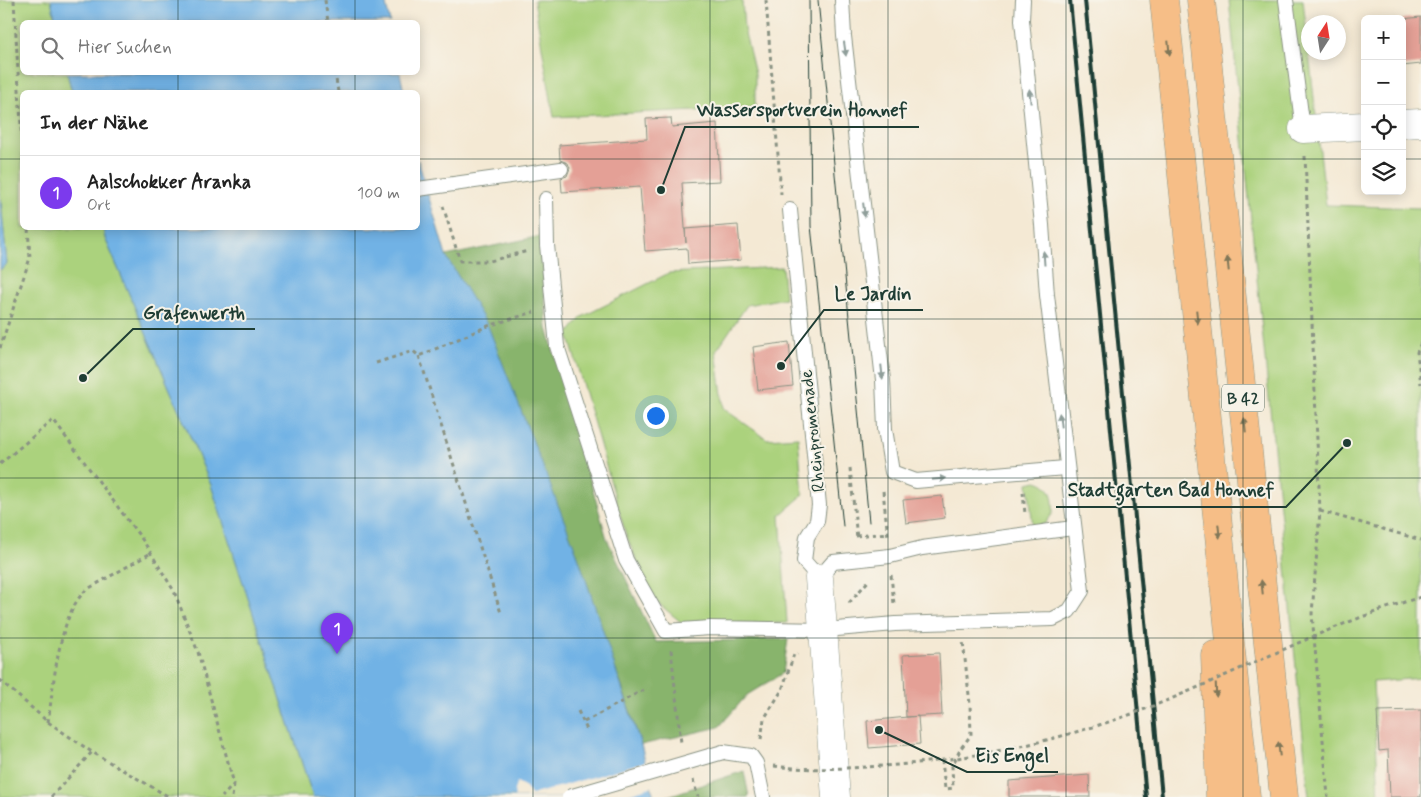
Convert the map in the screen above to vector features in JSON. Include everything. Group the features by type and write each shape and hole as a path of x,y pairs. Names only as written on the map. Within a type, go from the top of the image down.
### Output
{"highway":[{"name":"B 42","path":"1164,0 1246,797"},
{"name":"B 42","path":"1201,0 1284,797"},
{"path":"1220,797 1214,648 1225,590"}],"street":[{"path":"1406,124 1421,122"},
{"path":"1303,129 1361,126"},
{"path":"819,578 836,797"}],"lane":[{"path":"842,0 844,36 877,328 885,429 892,472 916,481 1066,468"},
{"path":"546,199 547,245 557,346 626,560 666,630 710,628 824,630 895,624 1053,619 1069,611 1082,591 1066,468 1022,20 1023,0"},
{"path":"1286,0 1303,129"},
{"path":"420,189 561,169"},
{"name":"Rheinpromenade","path":"790,210 819,505 816,521 807,537 804,560 819,578"},
{"path":"819,578 833,562 890,556 922,548 1073,528"},
{"path":"569,797 723,752 751,756 756,763 763,797"}],"path":[{"path":"14,0 20,107"},
{"path":"325,0 328,20"},
{"path":"766,0 780,192 790,210"},
{"path":"335,75 338,90"},
{"path":"1303,129 1320,511 1312,614 1328,797"},
{"path":"436,185 460,261 490,261 547,245"},
{"path":"0,348 30,258 28,230"},
{"path":"419,356 488,326 554,305"},
{"path":"1421,343 1417,352 1421,384"},
{"path":"376,363 413,351 419,356 502,614"},
{"path":"0,464 53,420 151,553 174,591 198,652 234,784 232,797"},
{"path":"850,468 856,536 888,533 882,483"},
{"path":"1022,472 1026,534"},
{"path":"1320,511 1421,540"},
{"path":"48,722 64,632 78,598 86,590 151,553"},
{"path":"890,556 895,624"},
{"path":"824,630 890,556"},
{"path":"774,766 841,768 942,760 1039,742 1102,724 1184,692 1326,630 1383,608 1421,597"},
{"path":"942,760 946,789 953,788 952,766 961,748 971,735 970,704 960,623"},
{"path":"666,630 671,648 682,746"},
{"path":"0,680 48,722 92,752 169,797"},
{"path":"584,722 647,688"},
{"path":"760,743 764,719 782,690"},
{"path":"578,711 588,732"},
{"path":"50,797 92,752"},
{"path":"692,778 698,797"},
{"path":"222,797 234,784"}],"green space":[{"path":"0,0 51,0 56,20 20,20 20,75 68,75 71,90 20,90 20,230 103,230 105,238 211,485 313,797 0,797 0,270 7,264 0,191"},
{"path":"534,0 742,0 744,29 755,74 755,107 554,117"},
{"path":"1229,0 1303,0 1305,15 1301,15 1301,60 1310,60 1326,205 1421,208 1421,678 1373,682 1379,797 1309,797"},
{"path":"541,236 547,328 586,466 607,539 656,642 788,639 783,673 747,695 719,727 641,745 621,684 446,256"},
{"path":"782,267 785,298 747,305 716,351 724,409 767,439 798,437 803,495 780,515 787,623 682,623 652,598 626,535 568,334 582,317 669,273"},
{"path":"1036,481 1049,489 1053,502 1053,513 1045,524 1033,527 1028,483"},
{"path":"744,771 749,797 665,797"}],"water":[{"path":"51,0 385,0 390,20 56,20"},
{"path":"68,75 400,75 404,90 71,90"},
{"path":"420,167 446,256 488,326 578,556 641,745 654,797 313,797 211,485 105,238 103,230 420,230"},
{"path":"0,191 7,264 0,270"}],"pier":[{"path":"647,761 654,786 618,797 515,797 514,790 517,782 526,787 531,795"}],"building":[{"path":"1421,17 1421,64 1406,66 1406,19"},
{"path":"671,118 672,127 717,123 720,181 682,183 685,229 738,225 741,260 688,264 687,248 645,251 640,187 562,192 561,178 567,176 570,168 568,163 560,160 559,145 647,139 646,119"},
{"path":"789,342 793,386 758,390 753,347"},
{"path":"942,496 945,518 906,523 903,500"},
{"path":"939,653 942,715 906,717 903,655"},
{"path":"1421,710 1421,797 1390,797 1388,750 1379,751 1377,711"},
{"path":"918,716 920,744 869,748 867,721"},
{"path":"1089,775 1090,797 1009,797 1009,781"}],"tram line":[{"path":"809,0 811,226 843,526"},
{"path":"818,0 869,522"}],"railway":[{"path":"1070,0 1146,797"},
{"path":"1085,0 1162,797"}],"place":[{"name":"Wassersportverein Honnef","path":"661,190"},
{"name":"Le Jardin","path":"781,366"},
{"name":"Grafenwerth","path":"83,378"},
{"name":"Stadtgarten Bad Honnef","path":"1347,443"},
{"name":"Aalschokker Aranka","path":"337,654"},
{"name":"Eis Engel","path":"879,730"}]}
